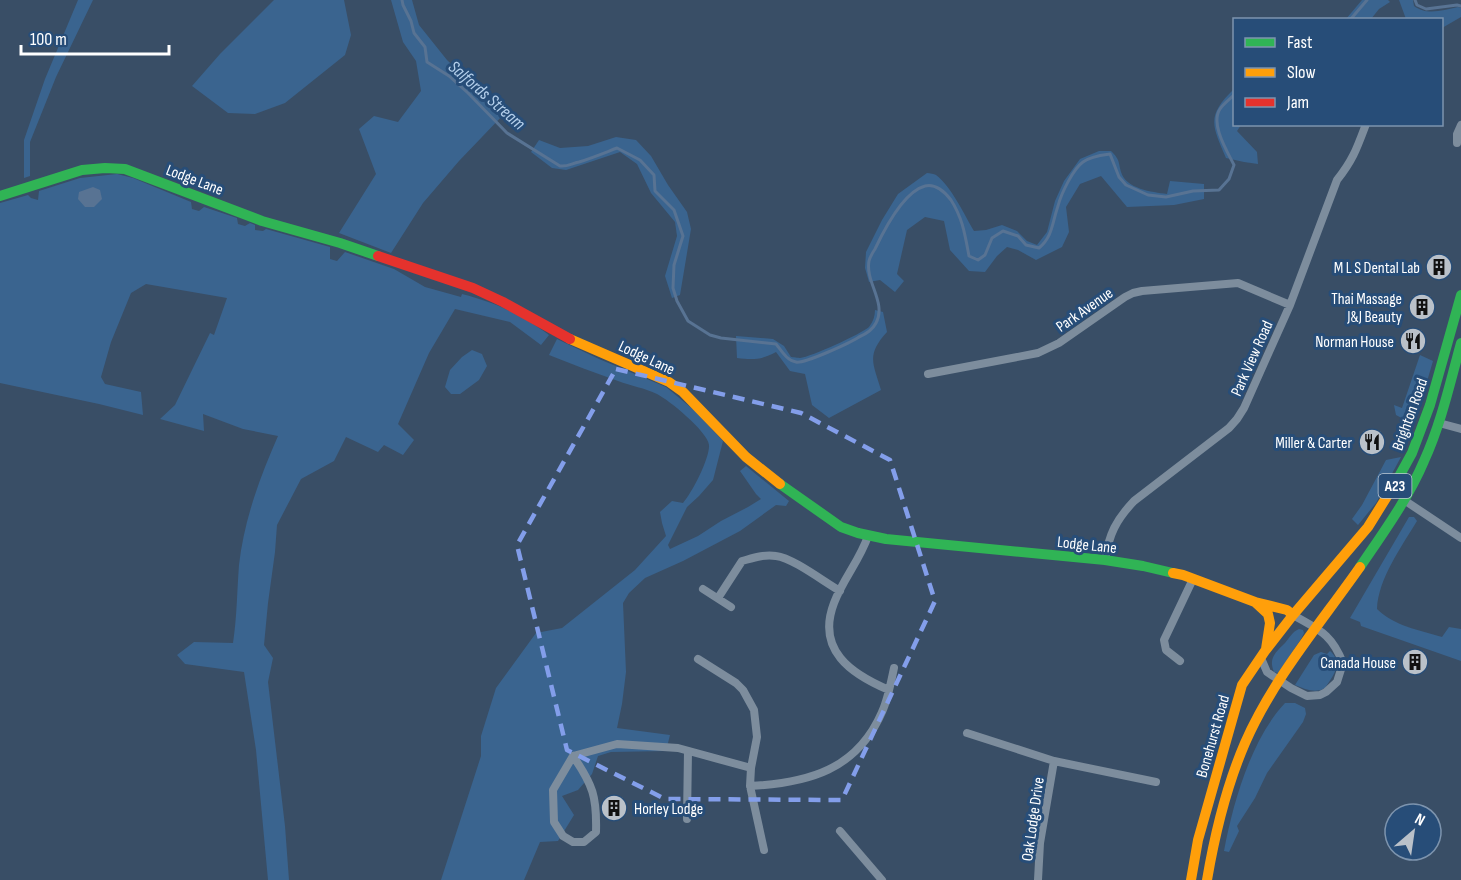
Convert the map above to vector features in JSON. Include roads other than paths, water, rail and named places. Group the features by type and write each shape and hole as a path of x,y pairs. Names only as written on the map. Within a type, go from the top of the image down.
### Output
{"street":[{"path":"1457,143 1457,134 1461,125"},
{"name":"Park View Road","path":"1106,560 1110,534 1124,511 1229,428 1244,408 1290,305 1337,180 1355,155 1365,126"},
{"name":"Lodge Lane","path":"0,196 82,170 125,169 262,221 340,243 473,288 569,339 669,382 683,392 746,457 841,527 886,540 1106,560 1143,566 1183,575 1255,602 1287,610 1293,615"},
{"name":"Park Avenue","path":"928,374 1049,349 1125,297 1142,291 1238,283 1290,305"},
{"name":"Brighton Road","path":"1293,615 1368,527 1412,453 1430,405 1461,295"},
{"name":"Brighton Road","path":"1316,628 1380,538 1417,477 1430,450 1439,423 1461,343"},
{"path":"1439,423 1461,429"},
{"path":"1404,500 1461,538"},
{"path":"868,536 834,603 830,618 830,632 833,646 843,662 858,675 889,690"},
{"path":"718,598 742,561 759,556 778,556 796,564 840,591"},
{"path":"1180,661 1166,650 1164,640 1193,579"},
{"path":"703,589 731,607"},
{"path":"1255,602 1268,614 1270,623 1263,654 1267,672 1307,696 1326,693 1337,682 1343,663 1341,657 1332,642 1322,632 1293,615"},
{"name":"Bonehurst Road","path":"1191,880 1198,840 1242,685 1293,615"},
{"name":"Bonehurst Road","path":"1207,880 1221,812 1236,763 1254,724 1279,681 1316,628"},
{"path":"698,659 736,683 743,690 756,717 757,737 750,786 764,850"},
{"path":"750,786 795,781 840,765 873,731 884,710 894,668"},
{"name":"Oak Lodge Drive","path":"967,733 1054,761 1156,782"},
{"path":"573,756 586,775 594,794 596,832 584,842 573,842 563,836 554,822 553,790 573,756 617,744 678,748 751,768"},
{"path":"687,819 688,751"},
{"name":"Oak Lodge Drive","path":"1038,880 1040,843 1054,761"},
{"path":"840,831 882,880"}],"waterway":[{"name":"Salfords Stream","path":"402,0 414,33 425,47 427,62 449,76 507,133 560,166 579,162 617,148 640,160 654,175 655,191 674,210 683,236 674,265 673,288 688,321 710,335 721,338 776,344 787,357 796,362 808,360 837,348 864,334 875,325 879,308 870,277 869,259 895,213 917,190 929,185 936,187 951,200 961,221 969,256 978,260 985,255 992,238 1003,231 1018,236 1026,245 1039,248 1050,234 1060,201 1071,176 1079,165 1093,157 1110,154 1119,177 1126,185 1148,195 1166,197 1193,191 1219,190 1229,179 1234,165 1218,130 1217,115 1221,107 1233,96"},
{"name":"Salfords Stream","path":"1352,18 1367,0"},
{"name":"Salfords Stream","path":"1415,0 1417,5 1426,9 1461,6"}],"place":[{"name":"M L S Dental Lab","path":"1439,267"},
{"name":"Thai Massage J&J Beauty","path":"1422,307"},
{"name":"Norman House","path":"1413,341"},
{"name":"Miller & Carter","path":"1372,442"},
{"name":"Canada House","path":"1415,662"},
{"name":"Horley Lodge","path":"614,808"}]}
